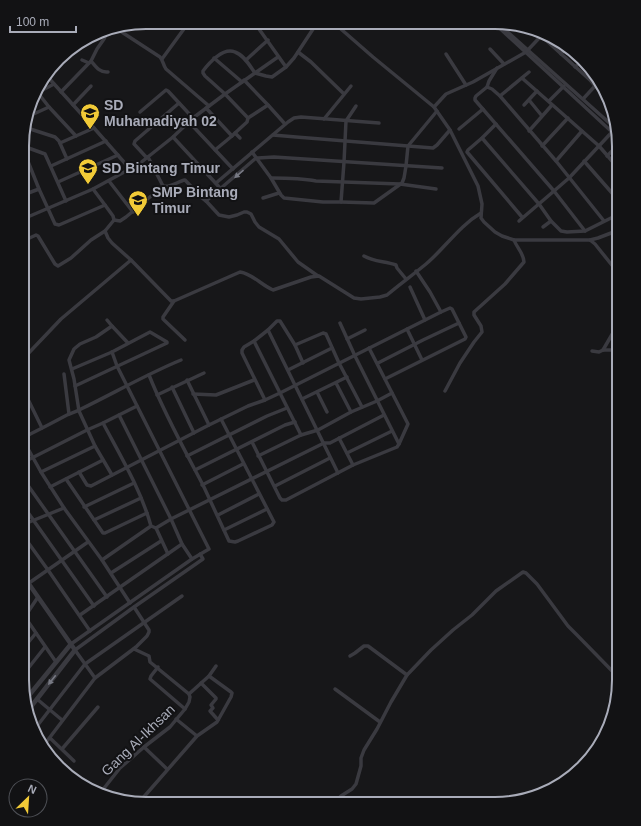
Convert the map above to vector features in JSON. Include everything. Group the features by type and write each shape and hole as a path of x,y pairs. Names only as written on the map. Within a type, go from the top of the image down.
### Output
{"street":[{"path":"184,29 162,59 163,65 208,107 233,134 240,138"},
{"path":"259,29 286,67"},
{"path":"248,118 205,76 203,73 204,69 220,54 232,51 236,52 246,60 256,73 273,77 286,67 298,52 313,29"},
{"path":"341,29 438,111 450,130 478,186 482,204 482,219 493,230 514,240 590,240 612,233"},
{"path":"502,29 583,99 610,126"},
{"path":"504,30 610,127"},
{"path":"121,32 162,59"},
{"path":"60,92 90,62 105,36"},
{"path":"434,107 446,94 466,85 527,51 538,37"},
{"path":"246,60 268,40"},
{"path":"549,42 595,86 583,99"},
{"path":"490,49 504,64"},
{"path":"298,52 311,62 344,94"},
{"path":"446,54 466,85"},
{"path":"29,216 93,189 139,164 208,107 278,57"},
{"path":"214,58 243,81 285,124"},
{"path":"82,60 90,62 103,72 108,72"},
{"path":"575,67 578,64"},
{"path":"497,68 487,86 474,99 554,191 585,231"},
{"path":"500,96 529,72"},
{"path":"522,78 599,146 612,161"},
{"path":"50,80 130,169"},
{"path":"44,89 54,84"},
{"path":"73,105 91,86"},
{"path":"324,119 351,86"},
{"path":"487,86 500,96 542,146 556,160 604,221"},
{"path":"549,101 564,86"},
{"path":"140,112 166,90 194,118"},
{"path":"524,105 537,91"},
{"path":"40,97 76,136"},
{"path":"529,100 542,116"},
{"path":"163,186 147,157 134,144 135,141 179,103"},
{"path":"215,150 247,122 248,118 268,105"},
{"path":"529,131 552,105"},
{"path":"341,202 346,121 356,106"},
{"path":"33,114 49,107"},
{"path":"459,129 483,109"},
{"path":"252,152 271,178 279,193 284,198 323,202 374,203 400,184 404,178 408,146 438,111"},
{"path":"216,184 291,119 297,117 379,123"},
{"path":"542,146 568,118"},
{"path":"189,122 232,170"},
{"path":"496,124 468,150 468,153 522,217"},
{"path":"60,143 94,128"},
{"path":"30,129 58,139 67,159"},
{"path":"273,135 424,148 434,147 450,130"},
{"path":"556,160 582,131"},
{"path":"519,221 569,178 611,133"},
{"path":"173,137 221,189"},
{"path":"482,138 539,204 551,221 564,232 585,231 612,217"},
{"path":"50,166 106,141"},
{"path":"29,150 45,154 66,201"},
{"path":"608,156 612,151"},
{"path":"58,182 118,155"},
{"path":"206,201 256,158 274,157 442,168"},
{"path":"584,161 612,193"},
{"path":"29,163 54,223 59,225 105,205"},
{"path":"271,178 400,184 436,189"},
{"path":"114,220 122,220 163,186 167,187 186,180 218,214 229,217 244,212 250,213 259,227 279,239 298,262 351,297 361,299 387,295 427,264 461,230 481,213"},
{"path":"109,181 133,212"},
{"path":"29,193 39,189"},
{"path":"93,189 113,216 114,220"},
{"path":"263,198 279,193"},
{"path":"29,238 36,235 38,236 54,264 58,266 71,258 91,240 105,232 114,220"},
{"path":"543,226 551,221"},
{"path":"105,232 110,241 131,260 170,301 174,301"},
{"path":"445,391 460,363 482,332 481,326 474,315 474,312 505,284 525,260 514,240"},
{"path":"590,240 612,265"},
{"path":"364,256 375,261 388,262 396,265 406,279"},
{"path":"29,353 60,319 131,260"},
{"path":"185,340 163,319 174,301 239,272 249,274 273,290 318,276"},
{"path":"416,272 430,292 441,312"},
{"path":"410,287 425,320"},
{"path":"79,472 87,485 90,486 221,419 280,393 451,308 466,337 465,339 385,378"},
{"path":"107,320 128,343"},
{"path":"265,400 241,352 244,347 268,330 277,321 280,321 303,362"},
{"path":"340,323 384,416 399,444"},
{"path":"378,363 459,323"},
{"path":"112,326 96,337 76,347 69,360 72,369 79,411 95,446 112,475"},
{"path":"407,329 422,360"},
{"path":"268,330 338,473"},
{"path":"347,339 365,330"},
{"path":"72,369 112,352 151,332 167,342 75,386"},
{"path":"295,346 323,333 326,334 362,407"},
{"path":"603,350 612,334"},
{"path":"254,341 301,435"},
{"path":"288,370 332,348"},
{"path":"252,442 282,500 286,500 353,465 397,447 408,424 369,348"},
{"path":"592,351 598,352 603,350 612,350"},
{"path":"30,694 71,644 192,559 209,549 117,366 112,352"},
{"path":"29,435 69,414 79,411 127,385 181,360"},
{"path":"156,394 204,373"},
{"path":"64,374 69,414"},
{"path":"149,375 156,394 218,515 229,541 236,542 272,525 274,522 221,419"},
{"path":"302,399 347,377"},
{"path":"187,380 209,425"},
{"path":"193,394 216,395 254,380"},
{"path":"336,383 351,412"},
{"path":"172,388 194,433"},
{"path":"317,392 327,412"},
{"path":"258,456 301,435 318,430 351,412 392,393"},
{"path":"29,401 42,428"},
{"path":"29,459 137,406"},
{"path":"187,456 267,416 287,408"},
{"path":"119,415 182,544 192,559"},
{"path":"156,528 266,471 324,443 330,443 384,416"},
{"path":"195,470 285,425 295,422"},
{"path":"104,423 134,482 151,526"},
{"path":"347,454 392,430"},
{"path":"339,438 353,465"},
{"path":"41,472 95,446"},
{"path":"29,450 50,487 111,573 130,603"},
{"path":"274,486 330,458"},
{"path":"50,487 103,460"},
{"path":"202,485 243,464"},
{"path":"66,479 102,532 105,533 147,513"},
{"path":"84,507 134,482"},
{"path":"29,486 107,597"},
{"path":"218,515 259,494"},
{"path":"94,520 141,498"},
{"path":"29,522 64,508"},
{"path":"224,530 267,509"},
{"path":"29,513 94,606"},
{"path":"151,526 156,528 168,554"},
{"path":"102,560 151,526"},
{"path":"111,573 161,541"},
{"path":"88,542 29,583 95,678"},
{"path":"29,544 90,631"},
{"path":"80,616 182,544"},
{"path":"32,705 75,650 203,559 200,554"},
{"path":"340,797 352,789 356,784 361,766 362,754 407,675 431,650 472,615 496,591 522,572 526,573 537,584 572,630 612,671"},
{"path":"38,725 86,664 182,596"},
{"path":"29,611 38,597"},
{"path":"47,742 95,678 134,649 148,634 149,630 134,607"},
{"path":"29,623 56,662"},
{"path":"29,642 36,633"},
{"path":"350,656 364,646 368,646 407,675"},
{"path":"29,667 45,647"},
{"path":"134,649 149,656 150,661 189,694"},
{"name":"Gang Al-Ikhsan","path":"103,789 120,768 144,747 169,729 189,702 189,694 209,676 216,666"},
{"path":"158,668 150,678 185,709"},
{"path":"144,797 196,736 214,725 231,697 232,693 209,676"},
{"path":"201,683 216,698 210,706 213,708 210,711 218,720"},
{"path":"335,689 380,722"},
{"path":"37,699 62,720"},
{"path":"62,750 98,706"},
{"path":"176,720 196,736"},
{"path":"50,738 74,761"},
{"path":"144,747 167,770"}],"place":[{"name":"SD Muhamadiyah 02","path":"90,130"},
{"name":"SD Bintang Timur","path":"88,185"},
{"name":"SMP Bintang Timur","path":"138,217"}]}
